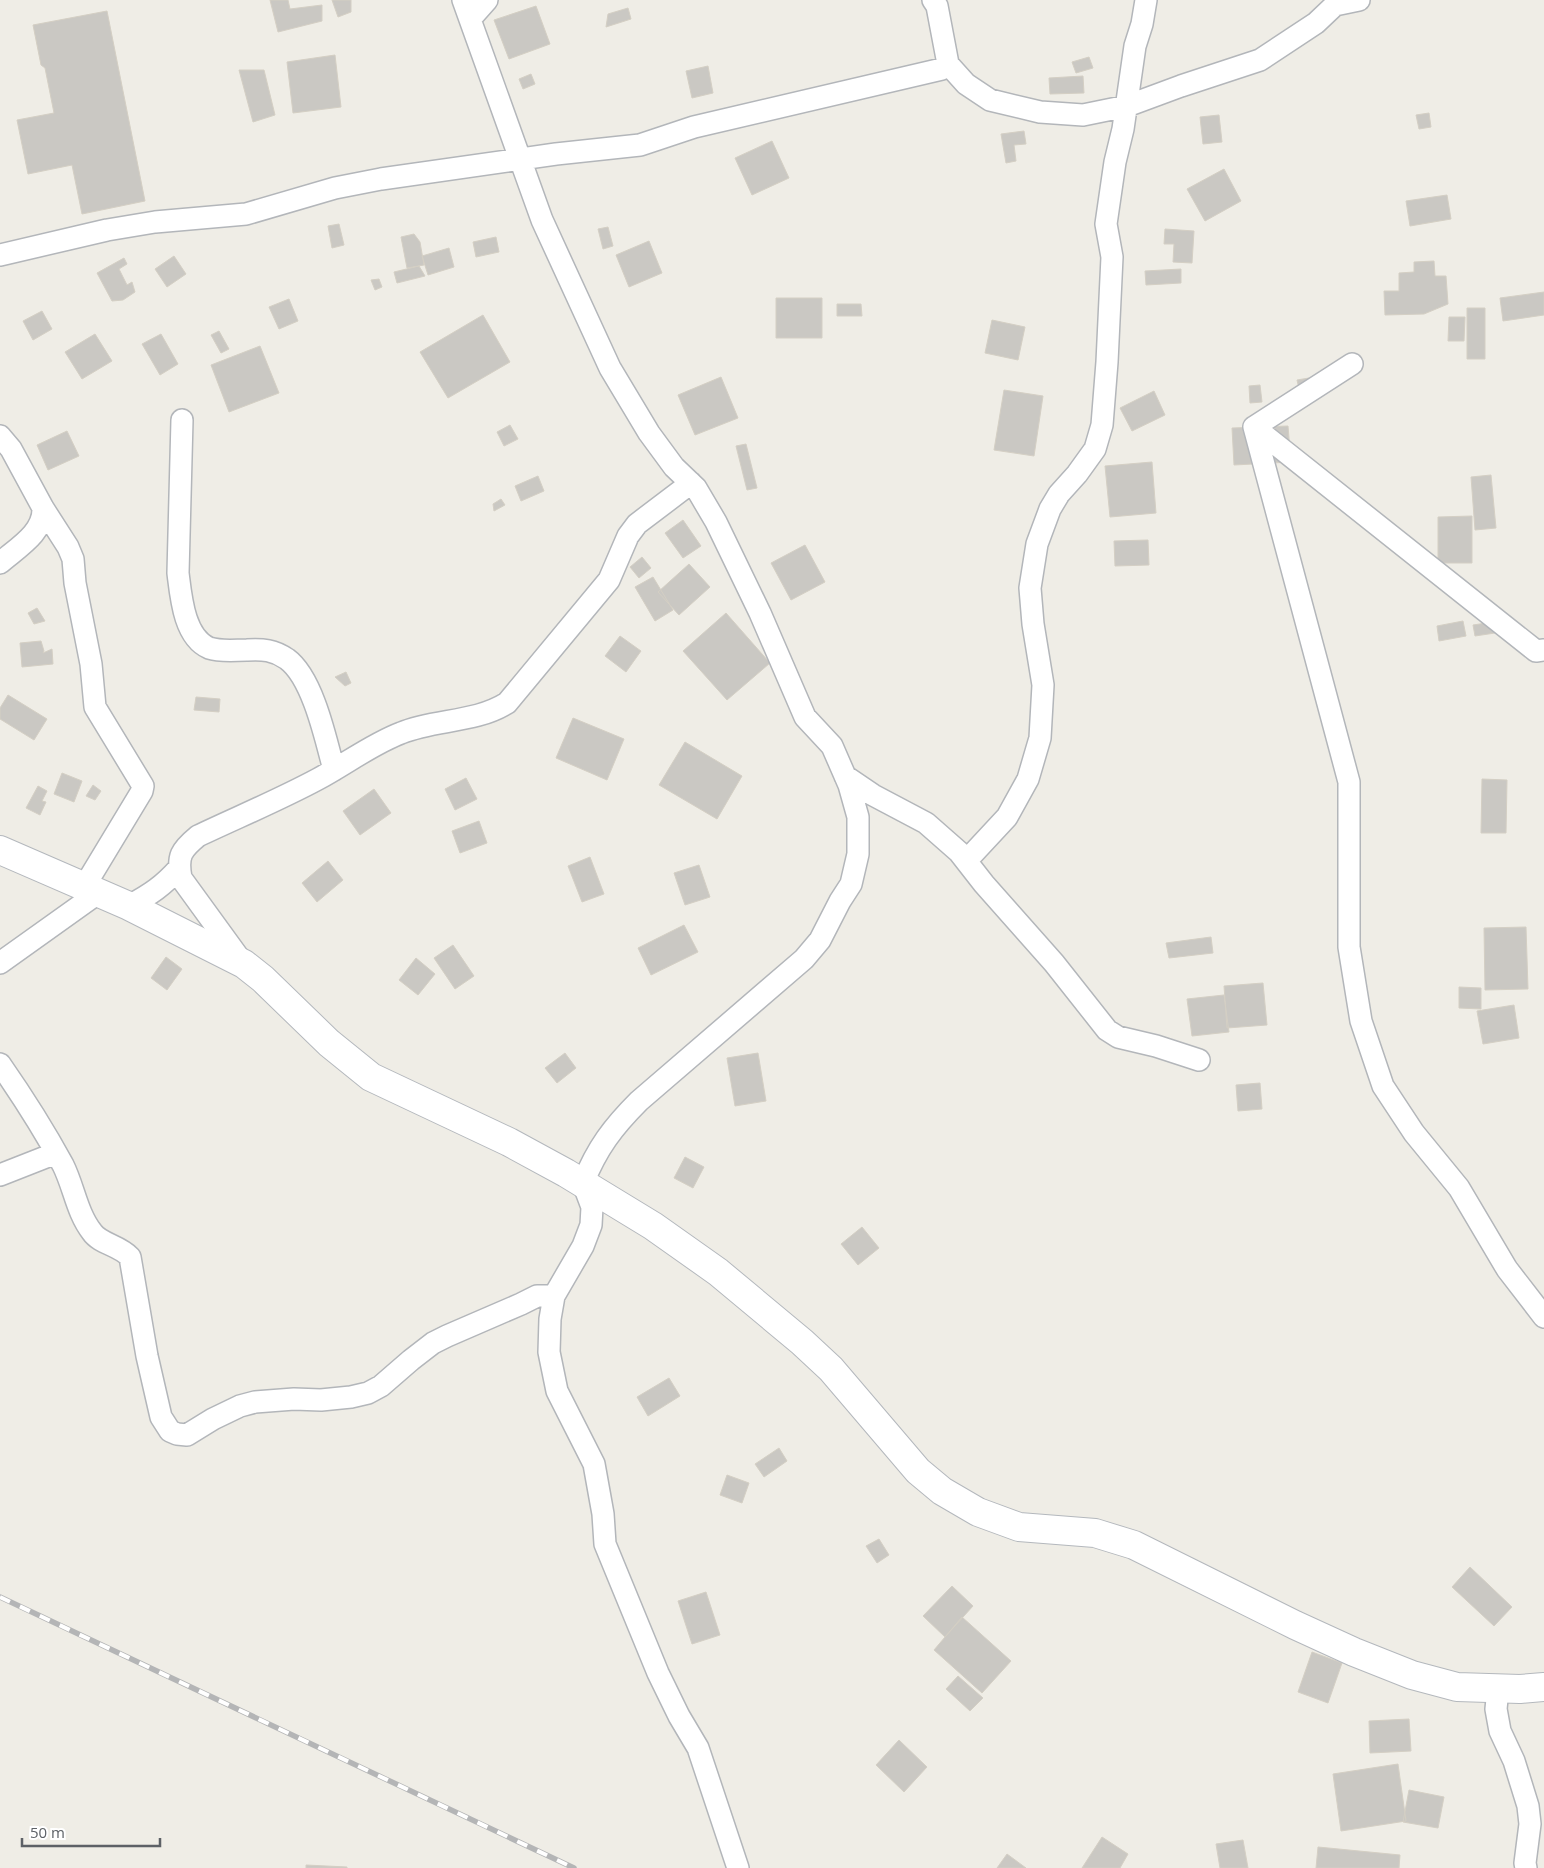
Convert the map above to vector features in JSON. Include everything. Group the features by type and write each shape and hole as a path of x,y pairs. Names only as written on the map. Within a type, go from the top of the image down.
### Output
{"street":[{"path":"487,0 467,9 542,220 610,368 649,433 674,467 696,488 716,522 760,613 805,717 832,746 845,776 858,817 858,854 851,884 828,922 820,940 804,959 633,1106 605,1140 593,1159 584,1183 592,1207 591,1225 583,1246 554,1296 550,1319 549,1352 557,1391 594,1464 603,1514 605,1544 658,1673 679,1716 698,1748 738,1868"},
{"path":"933,0 937,6 948,64 966,84 990,100 1040,112 1083,115 1127,106 1260,60 1316,24 1336,5 1359,0"},
{"path":"967,860 1007,817 1028,780 1040,738 1043,685 1033,624 1030,588 1037,544 1050,509 1059,494 1077,474 1095,449 1102,425 1112,257 1106,224 1115,162 1127,106 1135,46 1142,24 1146,0"},
{"path":"0,255 107,230 155,222 246,214 335,188 381,179 556,154 640,146 694,127 883,84 942,69 948,64"},
{"path":"1254,428 1352,364"},
{"path":"182,420 178,573 181,595 190,626 199,641 208,647 219,650 268,649 288,660 298,669 311,695 321,723 334,770"},
{"path":"1254,428 1536,651 1544,650"},
{"path":"1254,428 1349,782 1349,947 1361,1021 1383,1086 1414,1133 1458,1188 1507,1269 1544,1317"},
{"path":"0,436 11,449 43,508 68,546 73,559 75,583 92,664 92,692 97,712 142,786 142,791 91,890 0,963"},
{"path":"244,964 180,878 180,854 187,845 198,836 304,787 387,739 403,732 484,714 507,703 609,580 628,536 637,524 691,484"},
{"path":"0,563 33,535 43,518 43,508"},
{"path":"845,776 873,795 926,823 943,836 967,860 990,890 1054,962 1107,1030 1118,1037 1156,1046 1199,1060"},
{"path":"0,850 129,906 244,964 263,979 329,1043 370,1077 509,1142 584,1183 653,1226 718,1272 802,1342 831,1369 918,1471 942,1491 978,1512 1019,1528 1095,1533 1134,1546 1295,1624 1412,1675 1457,1687 1498,1689 1544,1687"},
{"path":"129,906 165,884 179,868"},
{"path":"0,1064 42,1126 64,1167 92,1234 118,1247 130,1257 147,1356 161,1417 170,1432 187,1435 213,1419 240,1406 255,1402 294,1399 321,1400 368,1393 381,1386 433,1343 537,1296 554,1296"},
{"path":"0,1175 56,1153"},
{"path":"1498,1689 1496,1709 1500,1731 1514,1762 1528,1806 1530,1824 1526,1868"}],"building":[{"path":"270,0 288,0 290,9 322,5 322,21 278,32"},
{"path":"332,0 351,0 351,12 338,17"},
{"path":"536,6 550,44 509,59 494,20"},
{"path":"628,8 631,19 606,27 608,14"},
{"path":"107,11 145,201 82,214 72,165 28,174 17,120 54,113 45,68 41,65 33,25"},
{"path":"335,55 341,107 293,113 287,62"},
{"path":"1089,57 1093,68 1076,73 1072,62"},
{"path":"708,66 713,93 692,98 686,71"},
{"path":"239,70 264,70 275,115 253,122"},
{"path":"531,74 535,84 523,89 519,79"},
{"path":"1083,76 1084,93 1050,94 1049,78"},
{"path":"1429,113 1431,127 1419,129 1416,115"},
{"path":"1219,115 1222,142 1203,144 1200,117"},
{"path":"1024,131 1026,144 1014,145 1016,161 1006,163 1001,134"},
{"path":"772,141 789,178 752,195 735,158"},
{"path":"1224,169 1241,201 1205,221 1187,189"},
{"path":"1447,195 1451,219 1410,226 1406,201"},
{"path":"339,224 344,245 332,248 328,226"},
{"path":"608,227 613,246 603,249 598,229"},
{"path":"1165,229 1194,231 1192,263 1173,262 1174,244 1164,244"},
{"path":"414,234 420,242 424,265 407,268 401,237"},
{"path":"496,237 499,252 476,257 473,242"},
{"path":"649,241 662,273 629,287 616,255"},
{"path":"449,248 454,267 428,275 422,256"},
{"path":"174,256 186,274 167,287 155,269"},
{"path":"124,258 127,264 119,269 127,285 132,282 135,292 123,300 112,301 97,273"},
{"path":"1434,261 1435,276 1446,276 1448,304 1424,314 1385,315 1384,291 1399,291 1399,273 1414,272 1414,262"},
{"path":"419,266 425,276 397,283 394,272"},
{"path":"1181,269 1181,283 1146,285 1145,271"},
{"path":"379,279 382,287 375,290 371,280"},
{"path":"1544,292 1544,315 1503,321 1500,298"},
{"path":"776,298 822,298 822,338 776,338"},
{"path":"289,299 298,321 279,329 269,307"},
{"path":"837,304 861,304 862,316 837,316"},
{"path":"1467,308 1485,308 1485,359 1467,359"},
{"path":"42,311 52,329 33,340 23,321"},
{"path":"483,315 510,362 448,398 420,352"},
{"path":"1449,317 1465,317 1464,341 1448,341"},
{"path":"992,320 1025,327 1018,360 985,353"},
{"path":"219,331 229,349 221,353 211,335"},
{"path":"95,334 112,361 82,379 65,352"},
{"path":"161,334 178,364 160,375 142,344"},
{"path":"260,346 279,393 229,412 211,365"},
{"path":"721,377 738,418 695,435 678,395"},
{"path":"1309,378 1310,388 1299,389 1297,380"},
{"path":"1260,385 1262,402 1250,403 1249,386"},
{"path":"1004,390 1043,396 1034,456 994,450"},
{"path":"1154,391 1165,415 1132,431 1120,408"},
{"path":"510,425 518,439 504,446 497,432"},
{"path":"1288,426 1291,462 1234,465 1232,428"},
{"path":"67,431 79,456 48,470 37,445"},
{"path":"746,444 757,488 747,490 736,446"},
{"path":"1152,462 1156,513 1110,517 1105,466"},
{"path":"1491,475 1496,528 1475,530 1471,477"},
{"path":"538,476 544,491 521,501 515,486"},
{"path":"501,499 505,505 494,511 493,504"},
{"path":"1472,516 1472,563 1438,563 1438,517"},
{"path":"683,520 701,546 683,558 665,533"},
{"path":"1148,540 1149,565 1115,566 1114,541"},
{"path":"805,545 825,582 791,600 771,563"},
{"path":"642,557 651,568 639,578 630,567"},
{"path":"689,564 710,587 679,615 658,592"},
{"path":"653,577 673,610 655,621 635,587"},
{"path":"37,608 45,621 34,624 28,613"},
{"path":"726,613 770,663 727,700 683,651"},
{"path":"1463,621 1466,636 1439,641 1437,626"},
{"path":"1493,622 1495,633 1475,636 1473,625"},
{"path":"620,636 641,651 626,672 605,656"},
{"path":"41,641 43,653 52,649 53,664 22,667 20,643"},
{"path":"346,672 351,683 345,686 335,677"},
{"path":"8,695 47,719 34,740 0,719 0,708"},
{"path":"196,697 220,699 219,712 194,710"},
{"path":"573,718 624,739 607,780 556,758"},
{"path":"685,742 742,776 717,819 659,785"},
{"path":"62,773 82,781 74,802 54,794"},
{"path":"466,778 477,799 455,810 445,789"},
{"path":"1482,779 1507,780 1506,833 1481,833"},
{"path":"93,785 101,791 95,800 86,796"},
{"path":"38,786 47,791 42,801 46,802 40,815 26,808"},
{"path":"374,789 391,813 360,835 343,811"},
{"path":"479,821 487,843 460,853 452,831"},
{"path":"590,857 604,894 582,902 568,866"},
{"path":"328,861 343,880 317,902 302,883"},
{"path":"699,865 710,897 685,905 674,873"},
{"path":"684,925 698,952 651,975 638,948"},
{"path":"1526,927 1528,989 1485,990 1484,928"},
{"path":"1211,937 1213,953 1169,958 1166,943"},
{"path":"453,945 474,976 455,989 434,958"},
{"path":"166,957 182,969 167,990 151,978"},
{"path":"416,958 435,974 418,995 399,980"},
{"path":"1263,983 1267,1025 1227,1028 1224,986"},
{"path":"1459,987 1481,988 1481,1009 1459,1008"},
{"path":"1224,995 1229,1032 1192,1036 1187,999"},
{"path":"1514,1005 1519,1038 1483,1044 1477,1011"},
{"path":"565,1053 576,1068 557,1083 545,1068"},
{"path":"758,1053 766,1101 735,1106 727,1058"},
{"path":"1260,1083 1262,1109 1238,1111 1236,1085"},
{"path":"685,1157 704,1167 693,1188 674,1178"},
{"path":"862,1227 879,1248 858,1265 841,1244"},
{"path":"669,1378 680,1396 648,1416 637,1397"},
{"path":"779,1448 787,1461 764,1477 755,1464"},
{"path":"727,1475 749,1483 742,1503 720,1495"},
{"path":"879,1539 889,1555 877,1563 866,1546"},
{"path":"1470,1567 1512,1607 1494,1626 1452,1587"},
{"path":"952,1586 973,1606 945,1637 923,1616"},
{"path":"706,1592 720,1635 692,1644 678,1601"},
{"path":"962,1617 1011,1661 982,1693 934,1650"},
{"path":"1312,1652 1342,1663 1328,1703 1298,1692"},
{"path":"958,1676 983,1698 970,1711 946,1689"},
{"path":"1409,1719 1411,1751 1370,1753 1369,1721"},
{"path":"899,1740 927,1767 904,1792 876,1765"},
{"path":"1398,1764 1406,1821 1341,1831 1333,1774"},
{"path":"1409,1790 1444,1797 1438,1828 1403,1822"},
{"path":"1102,1837 1128,1854 1120,1868 1082,1868"},
{"path":"1243,1840 1248,1868 1220,1868 1216,1844"},
{"path":"1318,1847 1400,1855 1399,1868 1316,1868"},
{"path":"1007,1854 1026,1868 997,1868"},
{"path":"306,1865 347,1867 347,1868 306,1868"}],"railway":[{"path":"0,1597 574,1868"}]}
